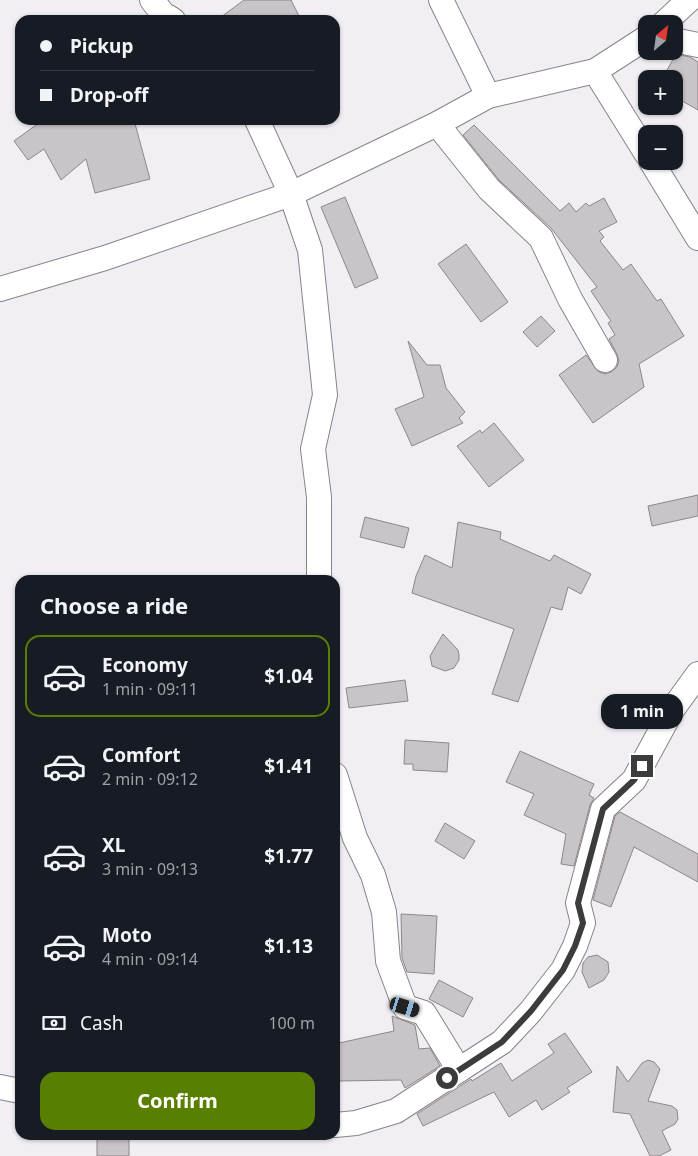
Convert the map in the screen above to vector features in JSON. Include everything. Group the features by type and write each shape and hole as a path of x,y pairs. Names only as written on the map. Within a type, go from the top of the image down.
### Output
{"street":[{"path":"152,0 165,15"},
{"path":"441,0 488,96"},
{"path":"673,15 689,0"},
{"path":"683,42 698,45"},
{"path":"0,290 105,258 291,194 437,124 488,96 595,71 638,43"},
{"path":"595,71 638,140"},
{"path":"437,124 489,188 541,238 570,299 605,360"},
{"path":"259,125 291,194 310,250 325,395 313,449 319,497 321,556 319,575"},
{"path":"656,170 698,238"},
{"path":"340,1125 356,1123 396,1111 502,1042 531,1011 563,970 575,946 583,923 578,903 603,809 634,780 672,710 698,674"},
{"path":"340,790 355,838 373,875 384,912 388,961 405,1007 424,1013 459,1070"},
{"path":"0,1087 15,1090"}],"building":[{"path":"244,0 291,0 298,15 224,15"},
{"path":"683,56 698,62 698,110 683,101 683,70 667,70 673,60 683,60"},
{"path":"36,125 135,125 150,179 95,193 86,159 61,180 44,149 28,160 14,141"},
{"path":"474,125 560,211 569,203 576,212 586,203 589,206 604,198 617,222 599,231 604,237 600,241 623,270 631,264 657,301 661,299 684,336 639,364 644,387 593,423 559,375 586,355 599,372 605,374 617,367 619,361 617,354 609,339 615,335 608,323 611,321 591,291 597,287 551,228 499,180 463,135"},
{"path":"345,197 378,278 355,288 321,207"},
{"path":"466,244 508,302 481,322 438,264"},
{"path":"541,316 555,331 537,347 523,332"},
{"path":"408,341 427,365 440,365 446,388 465,412 459,418 463,423 412,446 395,409 424,397"},
{"path":"494,423 524,460 489,487 457,446 480,430 482,433"},
{"path":"698,495 698,516 652,526 648,506"},
{"path":"365,517 409,528 404,548 360,537"},
{"path":"458,522 501,532 500,539 550,561 554,555 591,574 581,594 568,587 562,610 551,607 518,702 492,694 514,629 412,593 416,576 425,555 452,568"},
{"path":"443,634 458,650 459,655 459,660 454,668 445,671 432,666 430,656"},
{"path":"405,680 408,701 349,708 346,688"},
{"path":"405,740 449,743 447,772 413,770 413,764 404,764"},
{"path":"520,751 594,784 589,795 594,798 590,805 574,866 561,864 566,834 524,815 534,794 506,782"},
{"path":"620,812 698,854 698,882 634,847 611,907 593,900 615,816"},
{"path":"445,823 475,841 464,859 435,841"},
{"path":"401,914 437,916 434,974 407,972 402,958"},
{"path":"597,955 608,962 609,972 604,980 589,988 582,972 583,963 588,957"},
{"path":"439,980 473,998 463,1017 429,999"},
{"path":"392,1016 415,1025 419,1049 430,1048 440,1066 405,1088 401,1080 340,1081 340,1043 394,1031"},
{"path":"565,1033 592,1072 567,1088 570,1092 542,1110 536,1100 509,1117 494,1092 423,1126 417,1114 471,1079 472,1081 501,1063 512,1081 554,1053 548,1044"},
{"path":"648,1060 654,1062 660,1069 648,1101 672,1106 677,1110 678,1119 675,1124 662,1131 671,1150 659,1156 650,1156 630,1114 613,1112 617,1066 628,1082 642,1063"},
{"path":"97,1140 129,1140 129,1156 97,1156"}],"route":[{"path":"447,1078 502,1042 531,1011 563,970 575,946 583,923 578,903 582,882 603,809 634,780 642,766"}]}
